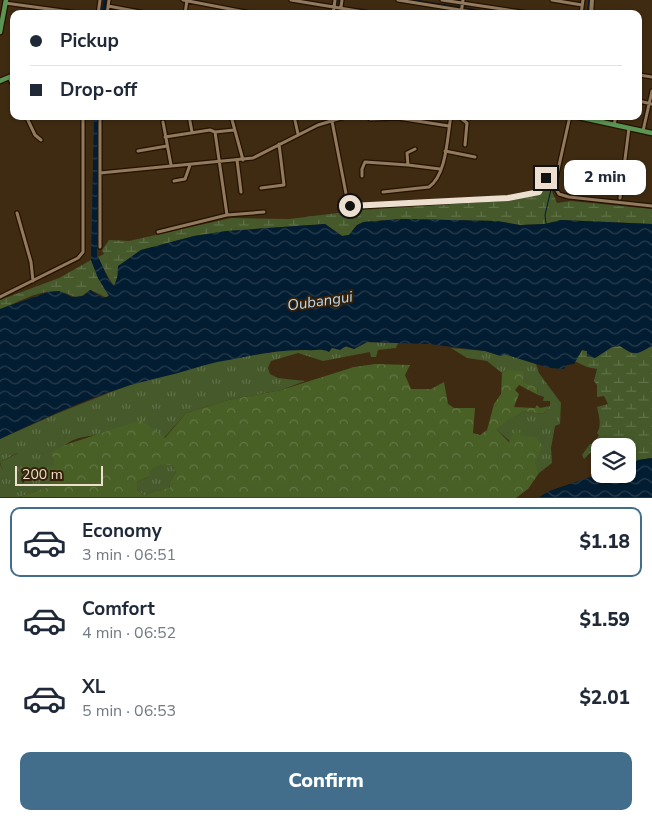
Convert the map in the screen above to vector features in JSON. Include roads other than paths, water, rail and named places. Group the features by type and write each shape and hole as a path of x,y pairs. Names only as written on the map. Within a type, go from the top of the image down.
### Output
{"main road":[{"path":"0,32 5,1"},
{"path":"0,76 10,77"},
{"path":"0,81 10,77"},
{"path":"592,120 652,133"}],"street":[{"path":"108,0 108,10"},
{"path":"186,0 224,10"},
{"path":"291,0 353,10"},
{"path":"334,10 335,0"},
{"path":"341,8 342,0"},
{"path":"398,0 450,10"},
{"path":"442,0 512,10"},
{"path":"552,0 582,5"},
{"path":"581,10 583,0"},
{"path":"5,1 60,10"},
{"path":"108,6 130,10"},
{"path":"643,131 652,91"},
{"path":"28,120 35,135 41,140"},
{"path":"0,297 78,258 83,252 84,120"},
{"path":"100,120 100,247"},
{"path":"190,120 192,132"},
{"path":"232,120 243,160"},
{"path":"295,120 298,134"},
{"path":"100,173 170,165 243,160 258,156 327,120"},
{"path":"331,120 348,204 352,207 508,198 539,192 546,178 558,170"},
{"path":"411,120 449,126"},
{"path":"383,192 429,187 441,169 446,151 450,120"},
{"path":"465,120 468,126 465,145"},
{"path":"569,120 555,185 559,194 569,197 652,206"},
{"path":"614,125 615,120"},
{"path":"163,122 170,165"},
{"path":"620,198 629,128"},
{"path":"165,136 210,130 215,132 234,130"},
{"path":"215,132 228,215"},
{"path":"261,188 284,185 279,144"},
{"path":"138,151 167,146"},
{"path":"408,165 407,154 415,149"},
{"path":"446,151 475,157"},
{"path":"237,160 241,192"},
{"path":"362,176 365,162 441,169"},
{"path":"174,181 185,180 190,165"},
{"path":"17,212 32,262 33,281"},
{"path":"158,232 228,215 264,212"}],"water":[{"name":"Oubangui","path":"94,120 98,120 97,256 114,286 118,275 118,266 141,250 194,236 227,231 325,224 342,236 349,235 357,225 364,222 402,219 497,221 520,225 545,224 561,220 652,224 652,346 636,353 620,346 612,347 595,358 587,356 587,351 582,350 574,364 567,365 564,369 549,368 504,354 501,356 485,351 429,344 367,342 354,349 346,346 340,350 332,348 329,352 321,350 295,350 273,352 217,362 120,388 59,412 0,439 0,309 48,292 59,291 72,297 83,296 90,290 103,298 109,296 98,278 91,260"},
{"path":"652,458 652,497 539,497 549,491 591,477 591,483 636,483 636,461"}],"waterway":[{"path":"105,10 106,0"},
{"path":"339,0 339,5"},
{"path":"415,0 461,7"},
{"path":"588,10 589,0"},
{"path":"464,8 478,10"},
{"path":"546,224 545,215 553,181"}]}
